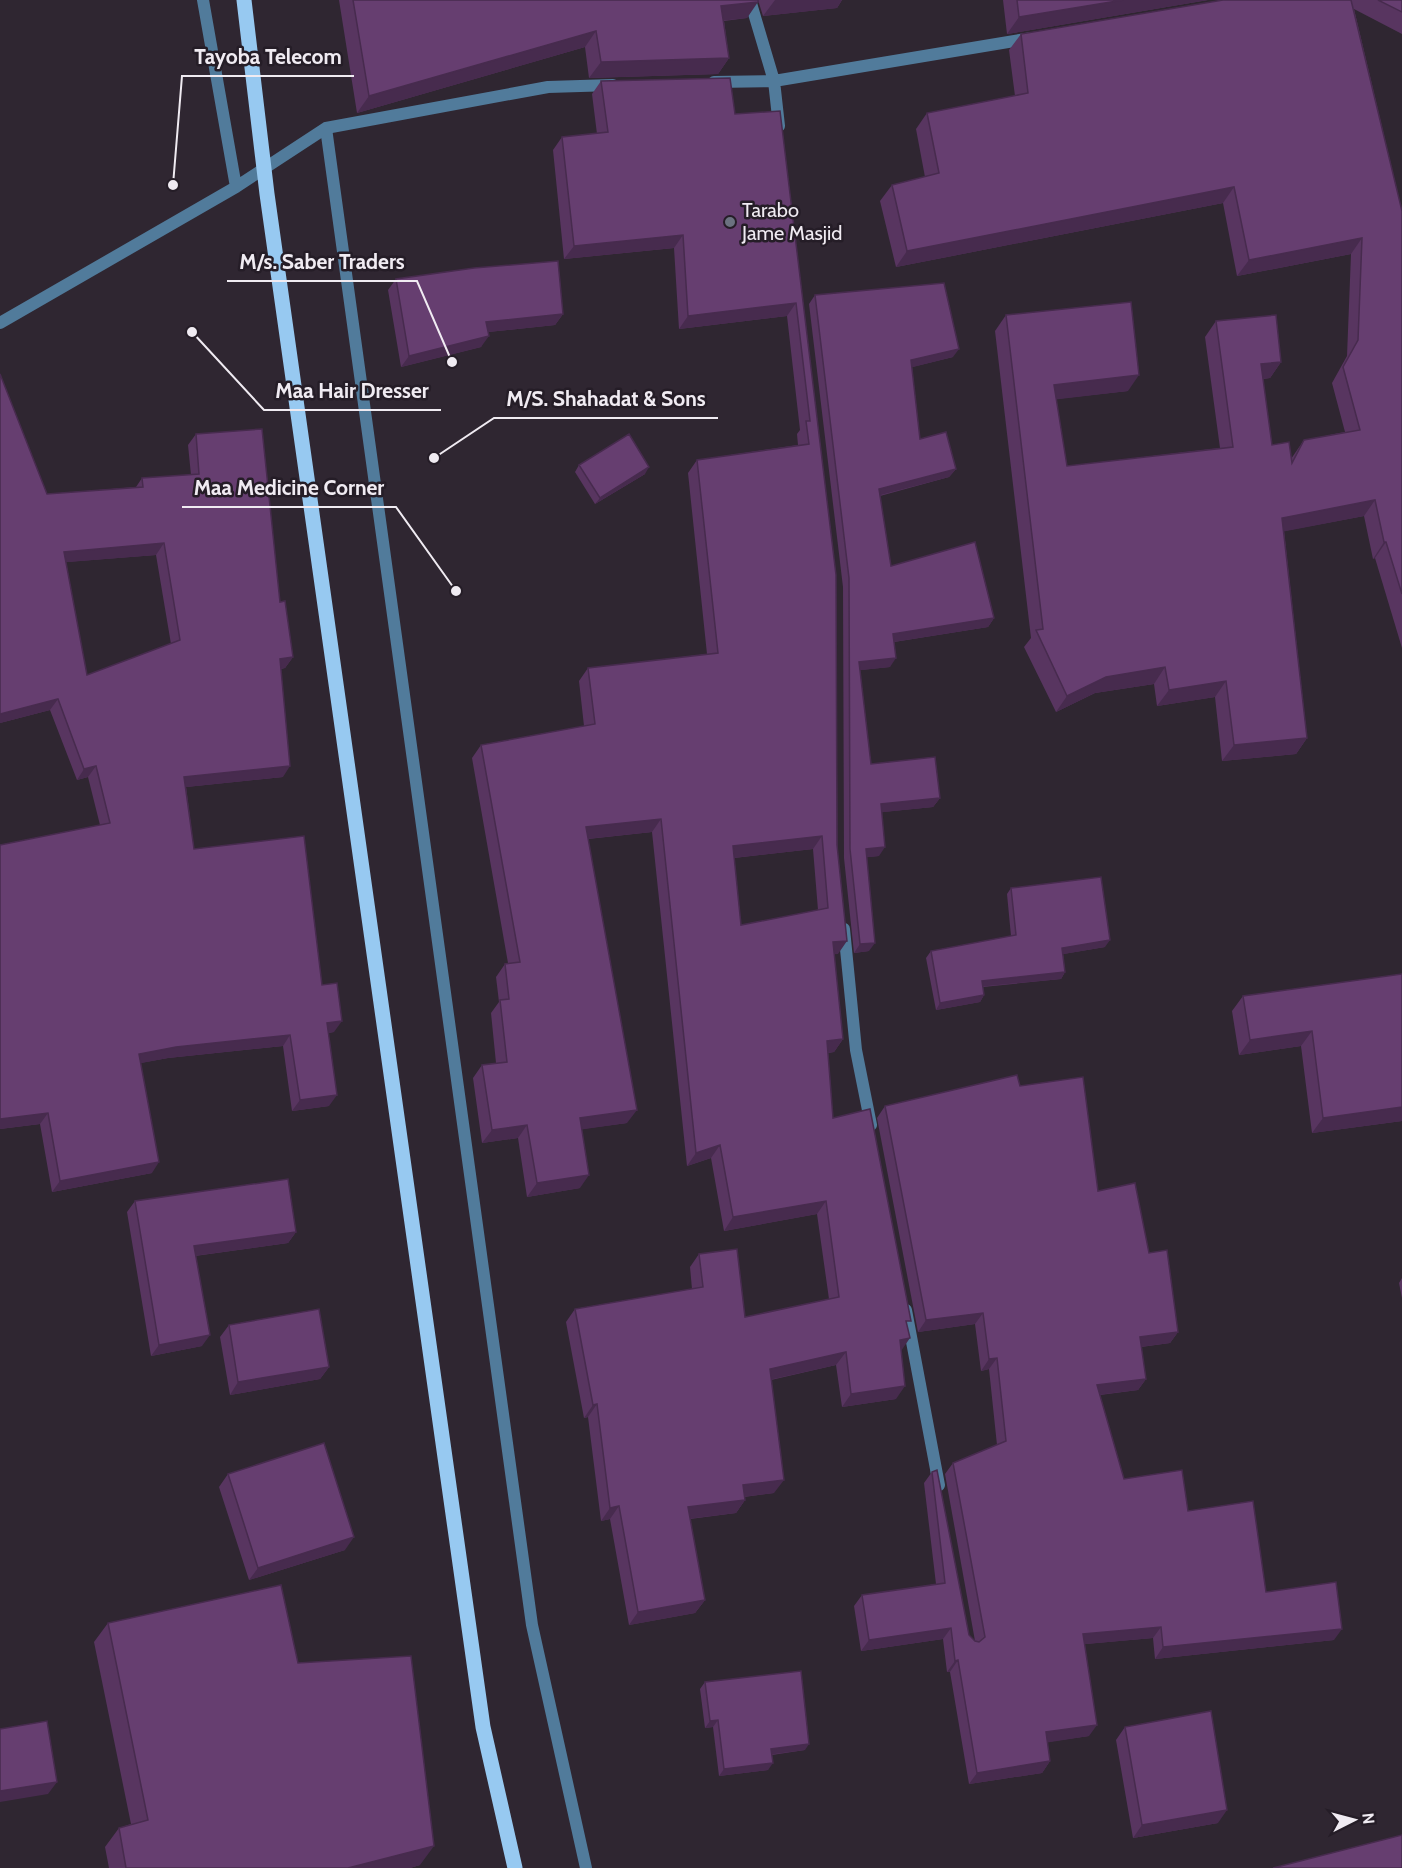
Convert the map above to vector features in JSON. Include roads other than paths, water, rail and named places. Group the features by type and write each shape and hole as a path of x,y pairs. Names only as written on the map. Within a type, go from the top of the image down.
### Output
{"main road":[{"path":"244,0 267,194 483,1727 515,1868"}],"street":[{"path":"203,0 236,187"},
{"path":"750,0 774,81 781,140"},
{"path":"702,82 774,81 1046,35"},
{"path":"0,323 236,187 326,128 548,87 631,84"},
{"path":"326,128 532,1625 586,1868"},
{"path":"842,915 856,1050 872,1132"},
{"path":"903,1295 941,1494"}],"place":[{"name":"Tayoba Telecom","path":"173,185"},
{"name":"Tarabo Jame Masjid","path":"730,222"},
{"name":"Maa Hair Dresser","path":"192,332"},
{"name":"M/s. Saber Traders","path":"452,362"},
{"name":"M/S. Shahadat & Sons","path":"434,458"},
{"name":"Maa Medicine Corner","path":"456,591"}]}
